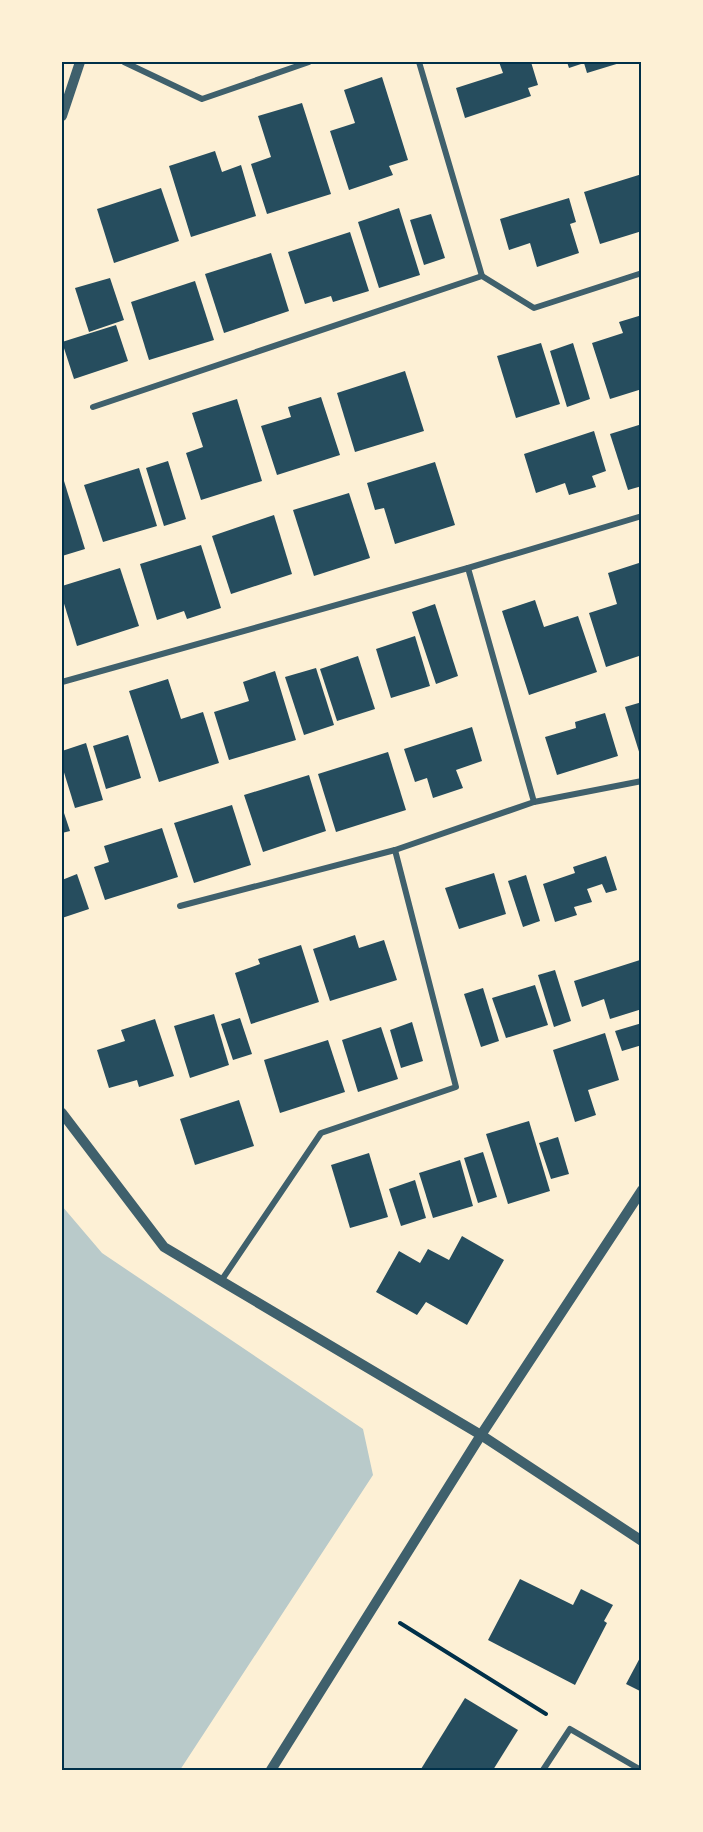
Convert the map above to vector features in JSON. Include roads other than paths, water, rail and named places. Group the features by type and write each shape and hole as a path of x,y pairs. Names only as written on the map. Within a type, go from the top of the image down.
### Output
{"street":[{"path":"62,116 80,62"},
{"path":"124,62 202,99 309,62"},
{"path":"419,62 482,276 534,308 642,273"},
{"path":"93,407 482,276"},
{"path":"62,682 468,568 642,516"},
{"path":"468,568 534,802"},
{"path":"180,906 395,850 534,802 642,781"},
{"path":"221,1281 321,1133 456,1087 395,850"},
{"path":"62,1113 164,1247 482,1435 642,1541"},
{"path":"271,1770 482,1435 642,1190"},
{"path":"543,1770 570,1729 640,1770"}]}
